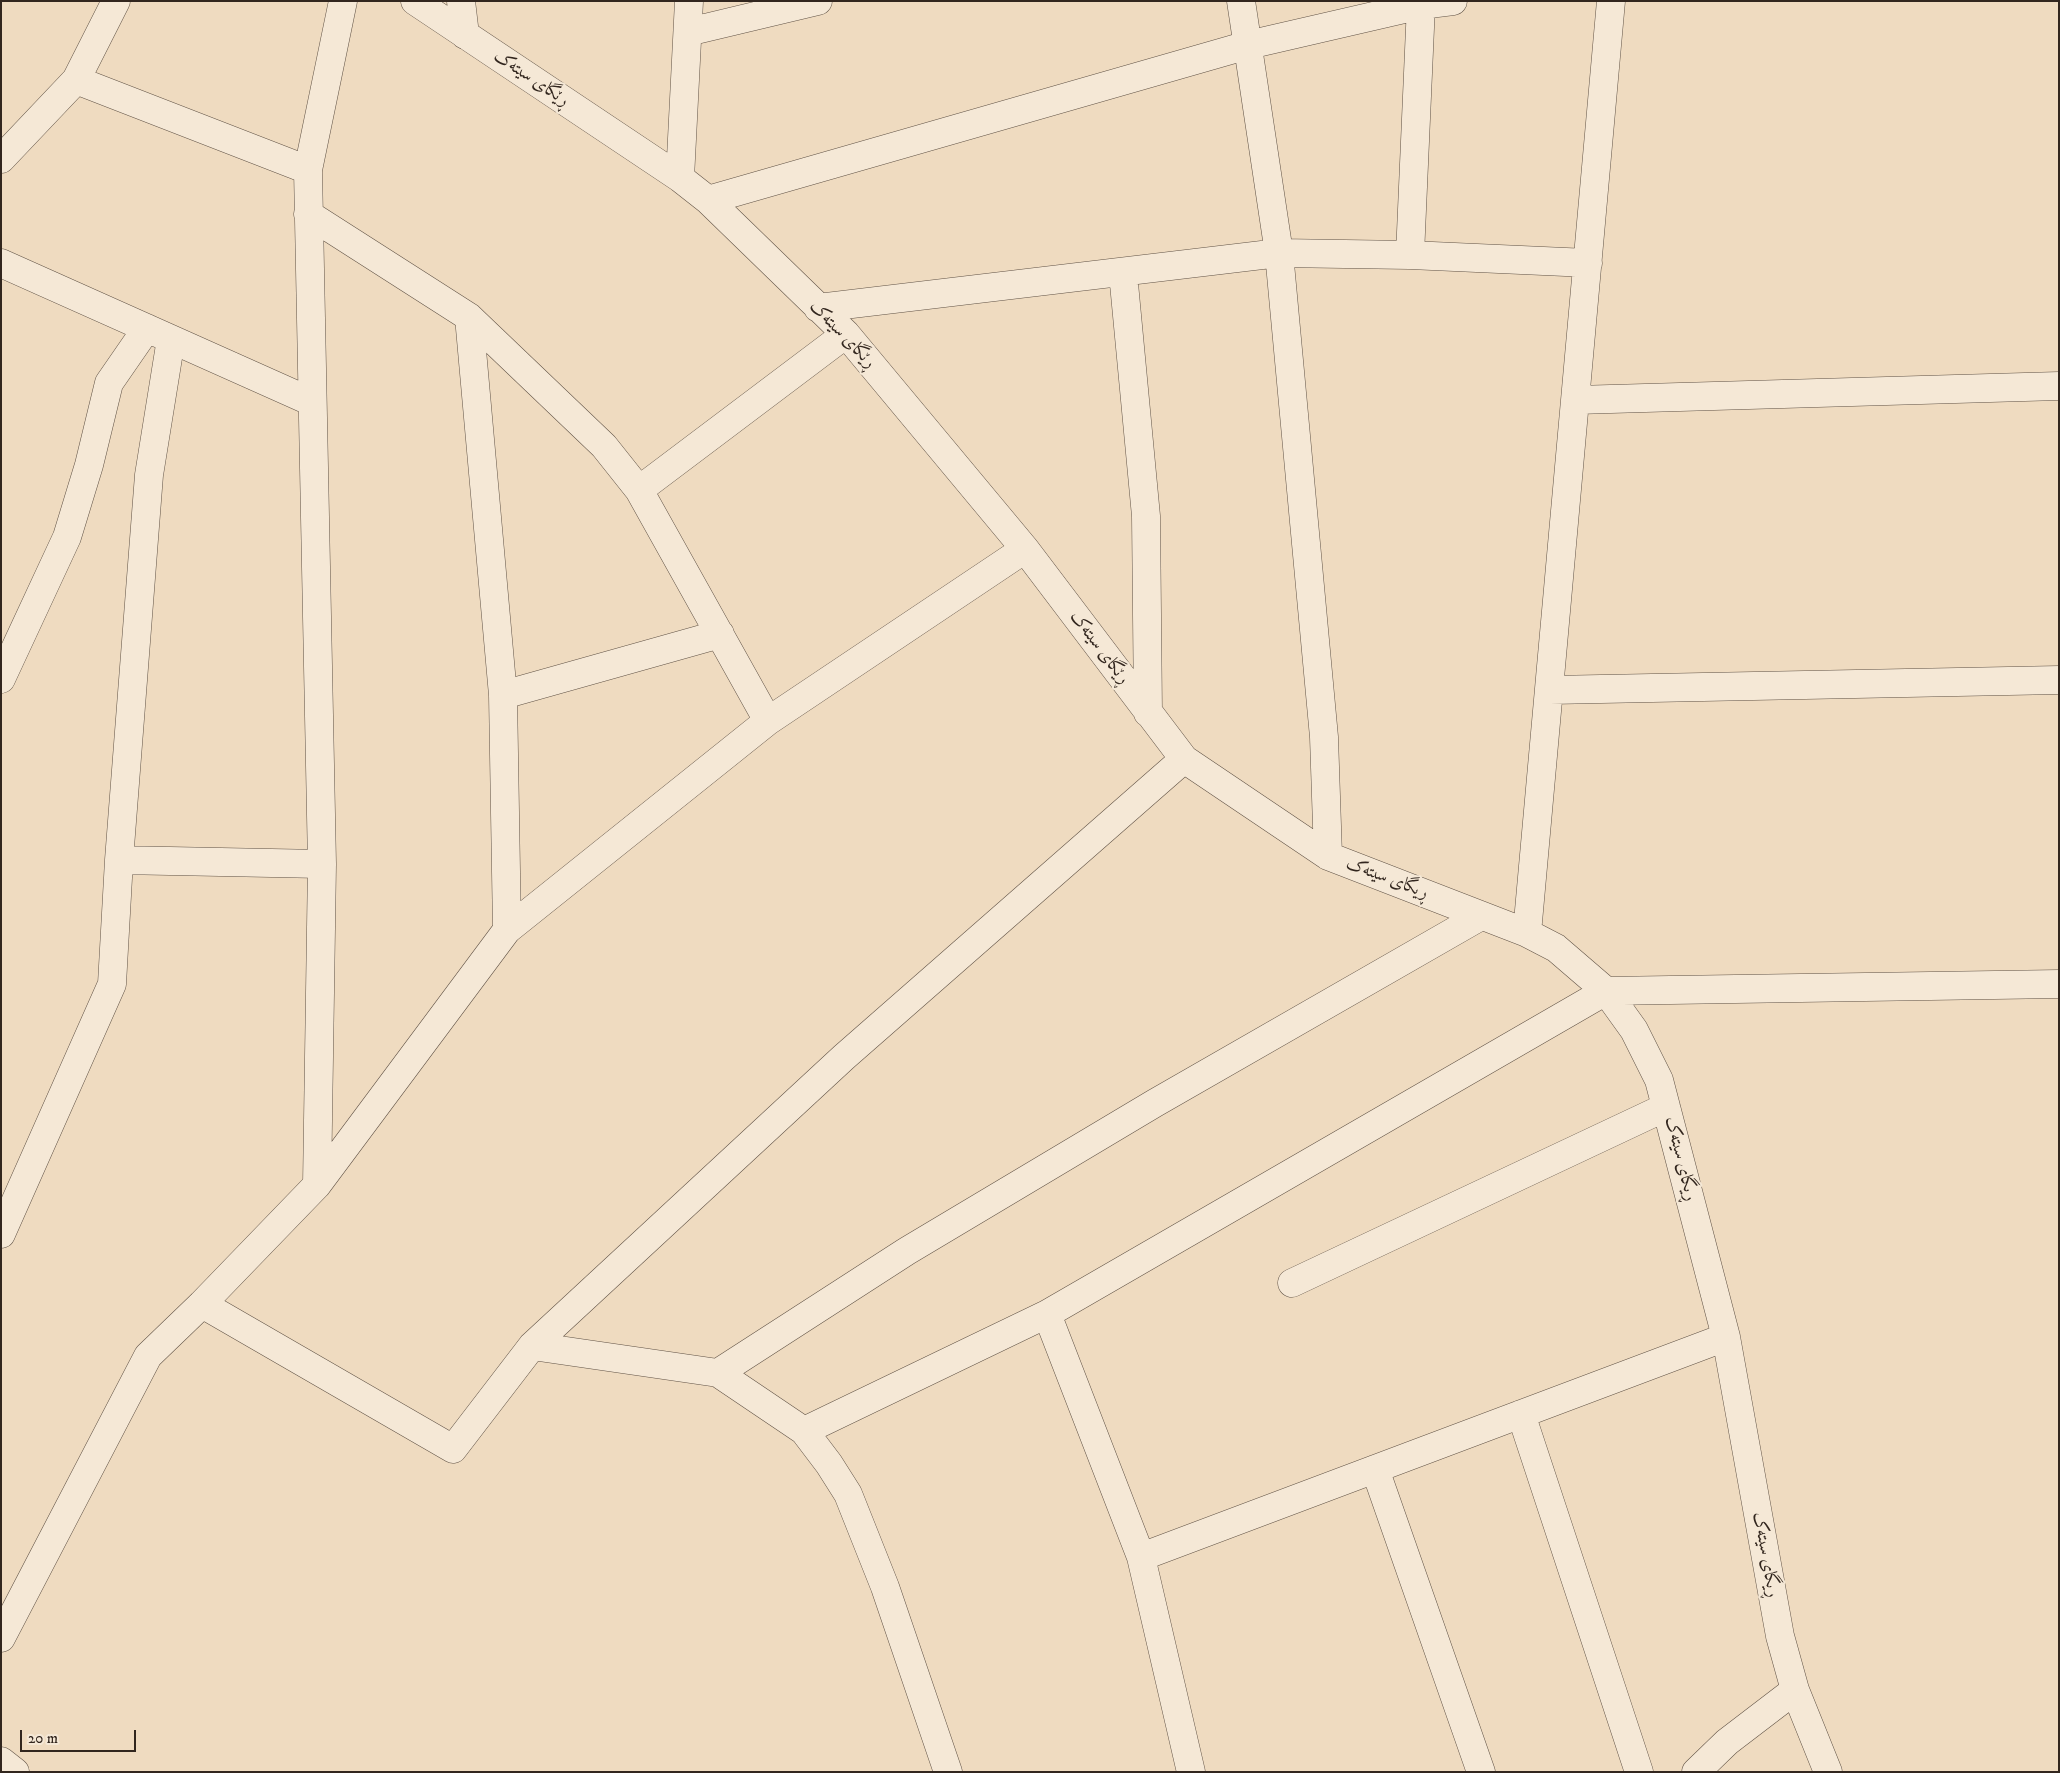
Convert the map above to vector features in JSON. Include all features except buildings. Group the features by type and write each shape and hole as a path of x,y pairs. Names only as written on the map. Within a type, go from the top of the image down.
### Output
{"street":[{"path":"1,159 76,80 116,1"},
{"path":"317,1185 322,864 308,170 343,1"},
{"name":"ڕێگای سیتەک","path":"415,1 680,178 708,200 846,334 1025,549 1184,759"},
{"path":"462,1 465,35"},
{"path":"680,178 689,1"},
{"path":"688,32 818,1"},
{"path":"1242,1 1279,253 1324,737 1328,856"},
{"path":"708,200 1248,44 1421,5 1453,1"},
{"path":"1527,933 1611,1"},
{"path":"1410,255 1421,5"},
{"path":"76,80 308,170"},
{"path":"308,214 469,317 604,446 639,490 768,721"},
{"path":"818,308 1279,253 1410,255 1588,263"},
{"path":"1,263 312,402"},
{"path":"1124,273 1146,516 1148,713"},
{"path":"469,317 503,695 507,930"},
{"path":"1,679 67,537 86,474 109,383 159,333"},
{"path":"1,1234 112,984 119,860 159,333"},
{"path":"639,490 846,334"},
{"path":"1576,400 2059,386"},
{"path":"1,1638 148,1356 202,1304 317,1185 507,930 768,721 1025,549"},
{"path":"503,695 720,634"},
{"path":"1550,690 2059,680"},
{"path":"202,1304 453,1449 532,1346 844,1057 1184,759"},
{"name":"ڕیگای سیتەک","path":"1184,759 1328,856 1527,933 1556,948 1606,991 1634,1030 1659,1080 1726,1338 1780,1636 1795,1690 1828,1772"},
{"path":"119,860 322,864"},
{"path":"718,1373 907,1251 1155,1103 1481,916"},
{"path":"804,1431 1047,1314 1606,991 2059,984"},
{"path":"1292,1283 1666,1107"},
{"path":"1047,1314 1141,1557 1191,1772"},
{"path":"1141,1557 1726,1338"},
{"path":"532,1346 718,1373 804,1431 829,1464 851,1502 885,1587 948,1772"},
{"path":"1521,1414 1639,1772"},
{"path":"1375,1469 1482,1772"},
{"path":"1696,1772 1727,1742 1795,1690"},
{"path":"1,1761 15,1772"}]}
